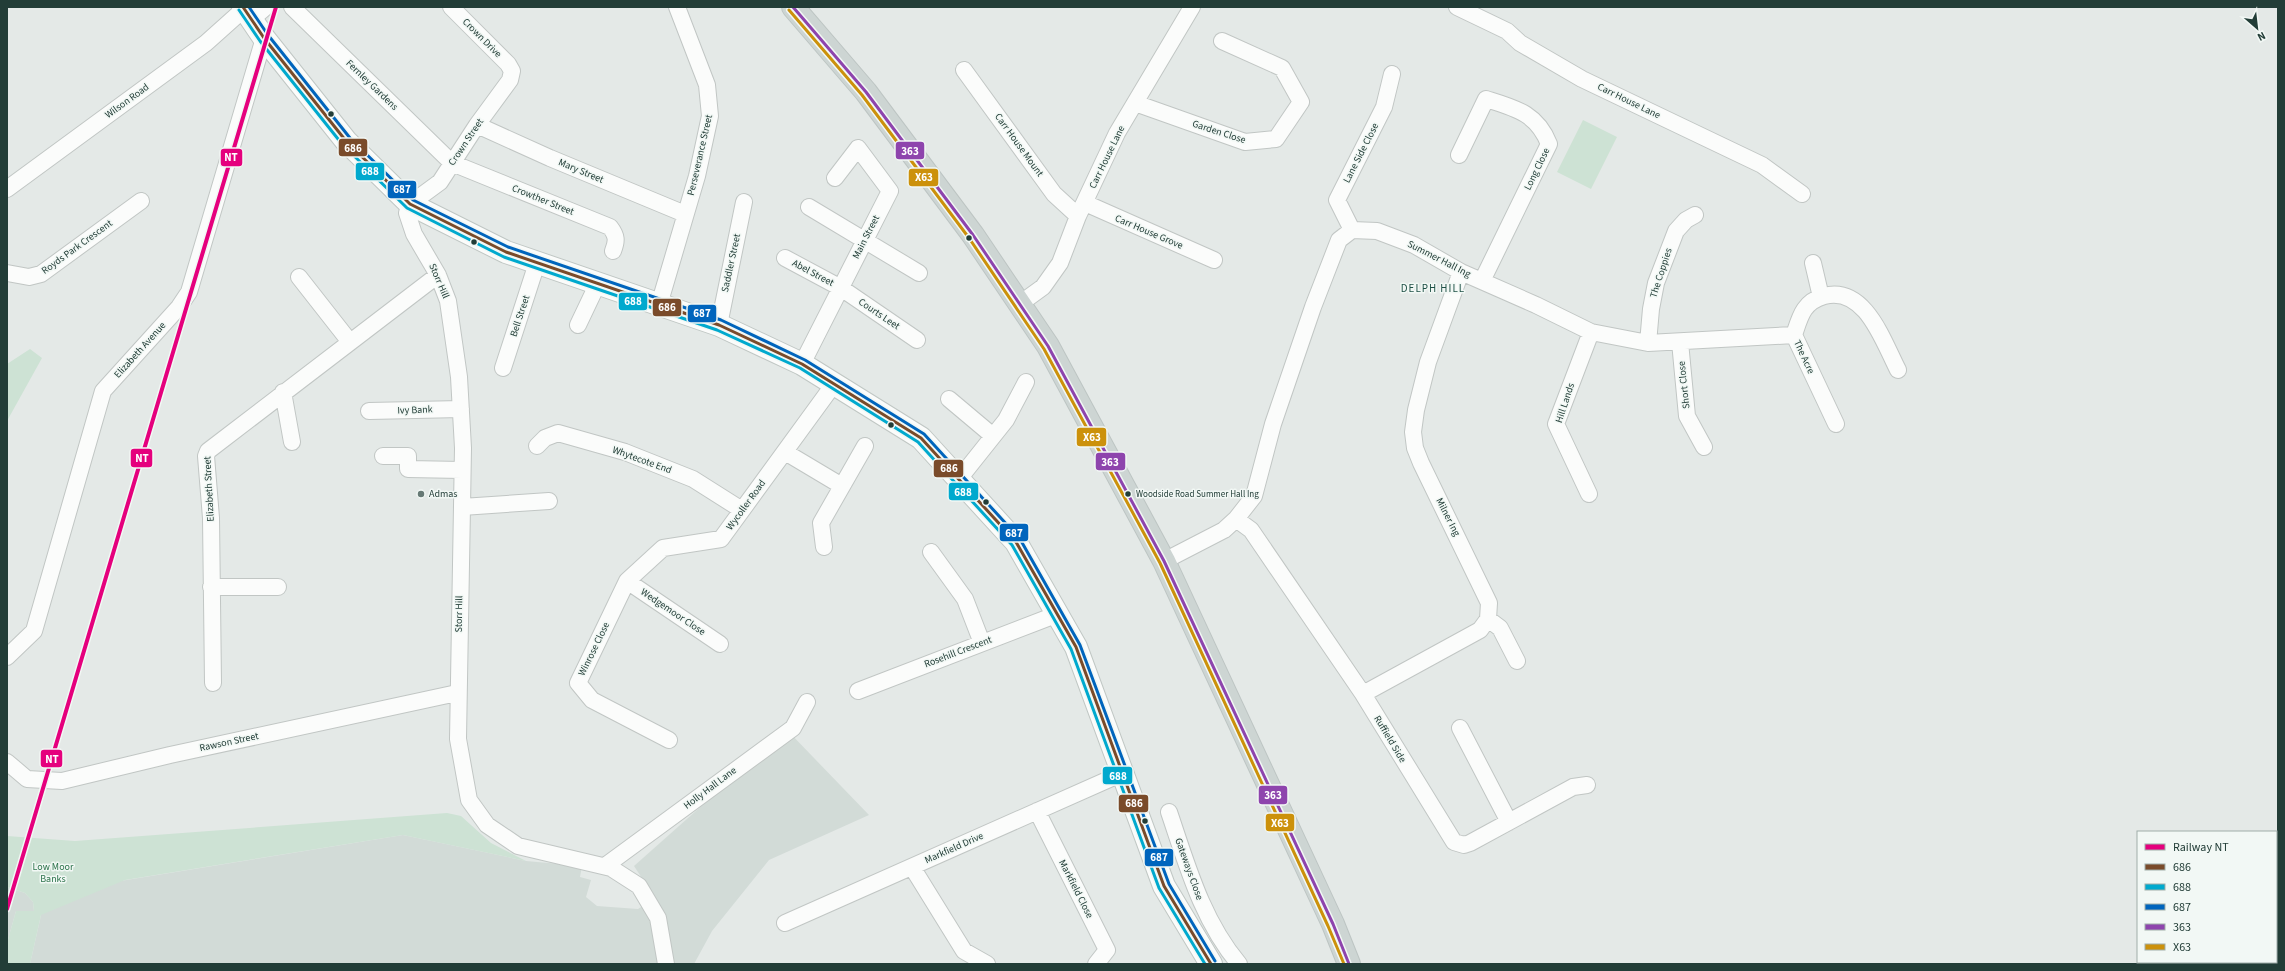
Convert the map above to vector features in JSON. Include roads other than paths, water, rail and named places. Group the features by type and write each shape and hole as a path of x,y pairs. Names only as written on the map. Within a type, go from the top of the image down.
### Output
{"main road":[{"path":"793,7 866,92 974,235 1021,303 1048,346 1164,561 1333,924 1349,964"},
{"path":"251,11 264,38 346,142 410,204 506,252 719,325 802,364 921,438 1016,542 1058,614 1076,647 1164,886 1211,964"}],"street":[{"name":"Fernley Gardens","path":"292,7 452,163"},
{"name":"Crown Drive","path":"451,7 508,64 512,71"},
{"name":"Perseverance Street","path":"659,305 685,214 710,116 707,85 678,7"},
{"name":"Carr House Lane","path":"1021,303 1043,287 1060,263 1081,210 1117,133 1192,7"},
{"name":"Carr House Lane","path":"1457,7 1507,31 1520,42 1582,79 1762,165 1802,194"},
{"name":"Wilson Road","path":"7,189 251,11"},
{"name":"Elizabeth Avenue","path":"7,657 34,631 103,390 179,306 189,292 264,38"},
{"name":"Garden Close","path":"1135,103 1245,142 1276,139 1301,102 1282,68 1222,41"},
{"name":"Carr House Mount","path":"964,70 1054,194 1081,210"},
{"name":"Crown Street","path":"410,204 440,182 477,125 510,80 512,71"},
{"name":"Lane Side Close","path":"1352,230 1337,200 1384,106 1392,74"},
{"name":"Long Close","path":"1459,155 1486,99 1523,111 1543,130 1549,144 1482,280"},
{"name":"Mary Street","path":"477,125 550,158 685,214"},
{"name":"Main Street","path":"802,364 890,191 858,148 835,178"},
{"name":"Crowther Street","path":"452,163 610,227 614,233 616,241 613,251"},
{"name":"Royds Park Crescent","path":"7,273 29,277 41,274 141,201"},
{"name":"Saddler Street","path":"719,325 744,202"},
{"name":"Storr Hill","path":"410,204 407,213 408,221 438,275 448,301 459,376 461,410 462,507 458,739 469,800 487,826 518,846 605,866 611,868 639,886 658,918 666,964"},
{"path":"809,207 919,273"},
{"name":"Carr House Grove","path":"1081,210 1214,260"},
{"name":"The Coppies","path":"1648,343 1651,309 1656,283 1676,231 1686,220 1695,214"},
{"name":"Summer Hall Ing","path":"1352,230 1377,231 1414,245 1461,272 1482,280 1591,332 1648,343 1794,335"},
{"path":"1164,561 1210,538 1236,519 1254,496 1273,424 1313,307 1339,240 1352,230"},
{"name":"Abel Street","path":"785,258 840,288"},
{"name":"Bell Street","path":"503,368 537,263"},
{"path":"1814,263 1821,297"},
{"name":"Milner Ing","path":"1461,272 1428,362 1416,410 1413,432 1415,448 1421,463 1489,603 1488,619"},
{"name":"Elizabeth Street","path":"213,684 210,587 211,518 206,456 212,446 438,275"},
{"path":"299,277 350,342"},
{"path":"578,325 598,283"},
{"name":"Courts Leet","path":"840,288 917,340"},
{"name":"The Acre","path":"1836,424 1794,335 1801,312 1810,302 1831,294 1854,299 1869,316 1898,370"},
{"name":"Hill Lands","path":"1590,494 1556,424 1591,332"},
{"name":"Short Close","path":"1680,342 1687,416 1704,447"},
{"path":"959,479 1006,420 1026,382"},
{"name":"Wycoller Road","path":"627,581 663,548 721,539 834,384"},
{"path":"283,392 292,442"},
{"path":"949,399 993,436"},
{"name":"Ivy Bank","path":"368,411 461,410"},
{"name":"Whytecote End","path":"537,446 551,434 558,434 625,452 693,479 742,510"},
{"path":"824,547 821,523 865,446"},
{"path":"785,452 842,486"},
{"path":"383,456 408,456 408,469 462,470"},
{"path":"462,507 549,501"},
{"name":"Ruffield Side","path":"1236,519 1251,530 1362,694 1454,842 1464,845 1470,843 1572,787 1587,785"},
{"path":"931,552 964,599 982,643"},
{"name":"Wedgemoor Close","path":"627,581 720,644"},
{"name":"Winrose Close","path":"627,581 578,683 592,700 669,740"},
{"path":"210,587 278,587"},
{"name":"Rosehill Crescent","path":"858,691 1058,614"},
{"path":"1362,694 1480,630 1488,619 1500,628 1517,661"},
{"name":"Rawson Street","path":"7,762 27,779 62,781 170,755 458,693"},
{"name":"Holly Hall Lane","path":"605,866 793,728 807,702"},
{"path":"1460,728 1509,822"},
{"name":"Markfield Drive","path":"785,924 1123,773"},
{"name":"Markfield Close","path":"1037,811 1107,950 1096,964"},
{"name":"Gateways Close","path":"1169,812 1199,899 1226,948 1239,964"},
{"path":"912,867 964,952 988,964"}],"water":[{"path":"2277,870 2278,964 2203,964 2277,963"}],"rail line":[{"name":"NT","path":"7,909 276,7"}],"place":[{"name":"Admas","path":"421,494"},
{"name":"Woodside Road Summer Hall Ing","path":"1128,494"}],"district":[{"name":"DELPH HILL","path":"1433,288"}],"park label":[{"name":"Low Moor Banks","path":"53,872"}]}
